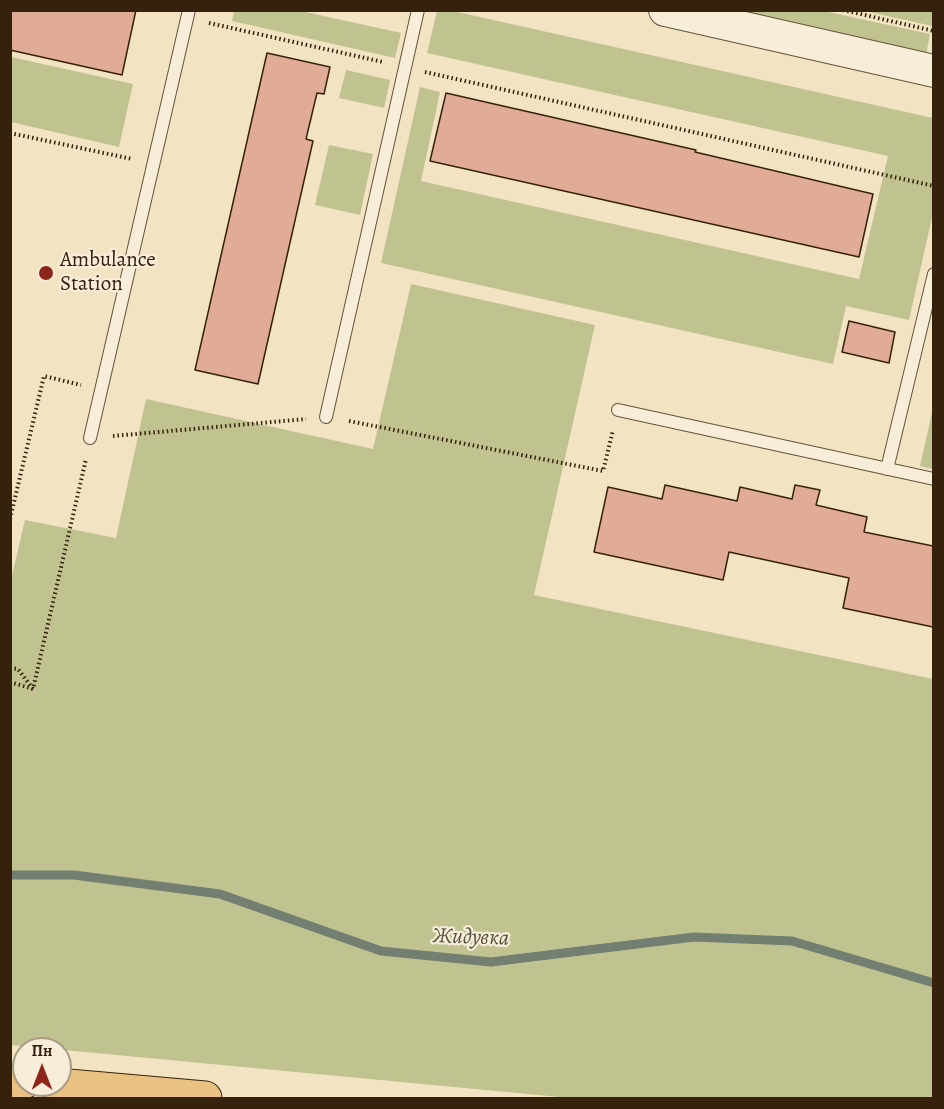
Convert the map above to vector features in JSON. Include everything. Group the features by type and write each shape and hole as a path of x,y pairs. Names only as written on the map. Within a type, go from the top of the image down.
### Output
{"main road":[{"path":"72,1086 205,1098"}],"street":[{"path":"665,10 933,71"}],"lane":[{"path":"326,417 418,10"},
{"path":"90,438 188,14"},
{"path":"887,469 933,274"},
{"path":"618,410 933,479"}],"path":[{"path":"843,10 933,31"},
{"path":"188,14 405,67 933,186"},
{"path":"10,133 153,164"},
{"path":"10,519 44,376 102,390"},
{"path":"33,689 90,438 326,417 603,471 618,410"},
{"path":"10,668 18,669 33,689"},
{"path":"10,682 33,689"}],"green space":[{"path":"234,11 301,11 401,33 395,58 232,21"},
{"path":"437,11 453,11 933,118 933,213 909,320 846,306 833,364 381,263 420,87 440,92 421,181 859,279 888,156 427,53"},
{"path":"734,11 824,11 930,34 926,55"},
{"path":"864,11 933,11 932,26"},
{"path":"11,57 133,84 119,147 11,122"},
{"path":"346,70 390,80 384,108 339,98"},
{"path":"329,145 373,154 360,215 315,205"},
{"path":"411,284 595,325 534,595 933,679 933,1098 570,1098 72,1051 72,1037 12,1037 11,1045 10,584 25,520 116,538 146,399 373,449"},
{"path":"933,408 933,469 920,466"}],"building":[{"path":"10,10 136,10 122,75 10,50"},
{"path":"267,53 330,67 324,94 317,93 306,139 313,141 258,384 195,370"},
{"path":"446,93 696,150 695,152 873,194 859,257 430,161"},
{"path":"849,321 895,332 889,363 842,352"},
{"path":"665,485 737,501 740,487 792,499 795,485 820,490 816,505 867,517 864,532 933,546 933,627 843,608 849,578 729,552 723,580 594,552 608,487 662,499"}],"waterway":[{"name":"Жидувка","path":"10,875 74,875 220,894 381,951 491,962 694,937 792,941 934,983"}],"place":[{"name":"Ambulance Station","path":"46,273"}]}
